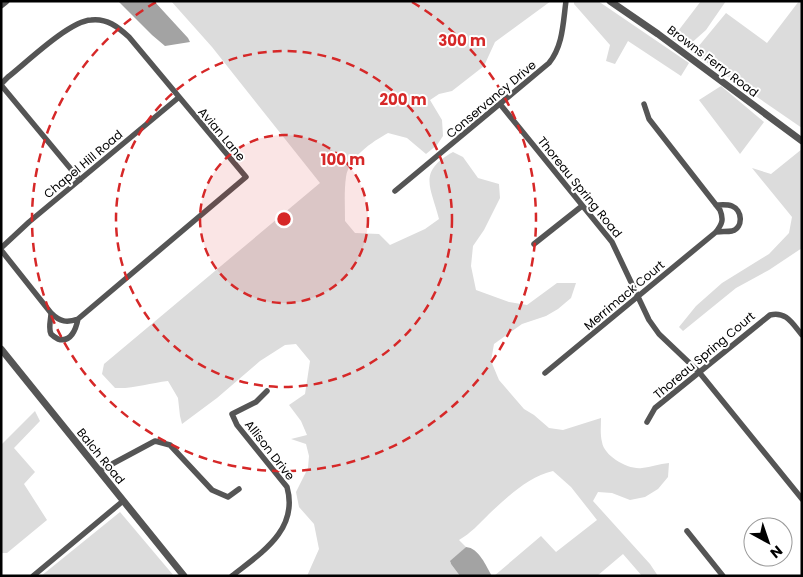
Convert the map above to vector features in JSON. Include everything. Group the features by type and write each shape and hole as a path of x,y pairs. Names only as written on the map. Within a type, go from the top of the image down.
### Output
{"street":[{"path":"1,5 6,1"},
{"name":"Conservancy Drive","path":"395,191 549,63 556,54 560,43 566,1"},
{"name":"Browns Ferry Road","path":"610,1 658,34 802,141"},
{"name":"Avian Lane","path":"78,319 246,177 121,30 113,24 104,21 90,20 78,23 66,30 1,84 2,88 80,180"},
{"name":"Chapel Hill Road","path":"1,249 29,222 178,98"},
{"name":"Thoreau Spring Road","path":"500,104 616,248 637,296 649,320 659,334 699,372 802,499"},
{"path":"644,104 649,119 716,205 723,217 722,224 716,232"},
{"name":"Merrimack Court","path":"545,373 716,232 732,231 740,224 738,212 732,206 716,205"},
{"path":"534,244 582,206"},
{"path":"1,249 57,319 70,322 78,319"},
{"path":"51,313 51,334 56,338 64,340 70,337 76,330 78,319"},
{"name":"Thoreau Spring Court","path":"647,422 656,408 770,315 783,314 802,335"},
{"name":"Balch Road","path":"1,349 184,576"},
{"name":"Allison Drive","path":"232,576 273,541 282,530 288,517 291,499 287,487 237,425 232,414 256,402 267,391"},
{"path":"98,471 155,441 160,441 170,444 212,490 228,497 239,489"},
{"path":"33,576 123,501"},
{"path":"687,531 723,576"}],"shaded area":[{"path":"118,1 154,1 190,42 165,46"},
{"path":"171,1 551,1 495,42 484,66 452,91 439,94 430,100 442,120 443,136 437,145 426,154 407,138 388,133 368,146 356,157 346,177 345,221 355,233 379,234 390,245 425,229 439,219 430,189 431,174 434,166 453,152 463,157 478,178 499,184 500,198 484,230 473,246 471,266 476,290 509,302 527,305 557,283 576,283 571,298 558,309 546,316 522,324 494,344 491,361 499,380 524,409 549,428 563,430 601,418 602,442 607,452 617,461 636,468 669,463 668,477 658,489 645,497 630,500 612,493 598,492 593,501 650,564 658,576 642,576 623,554 597,576 494,576 541,536 556,552 597,520 571,487 553,471 535,478 518,488 459,540 466,547 450,562 460,576 307,576 319,549 314,524 299,507 296,492 308,468 309,456 306,444 291,439 307,435 301,421 289,405 305,394 310,361 296,344 285,345 260,361 217,398 182,424 178,398 168,381 135,387 115,388 102,374 104,364 320,183 212,47"},
{"path":"574,1 598,1 689,63 681,76 628,41 615,64 606,61 610,45 574,4"},
{"path":"701,1 726,1 706,30 688,46 672,39"},
{"path":"799,1 802,1 802,128 693,53 726,13 767,43"},
{"path":"721,86 764,122 740,154 699,100"},
{"path":"802,149 802,248 769,270 736,288 683,331 679,327 696,306 722,283 769,254 789,233 792,217 752,168 771,174"},
{"path":"35,411 40,421 14,448 35,472 24,484 47,520 7,553 1,553 1,445"},
{"path":"120,512 174,576 41,576"},
{"path":"466,547 471,548 478,554 492,576 460,576 450,561"}]}
